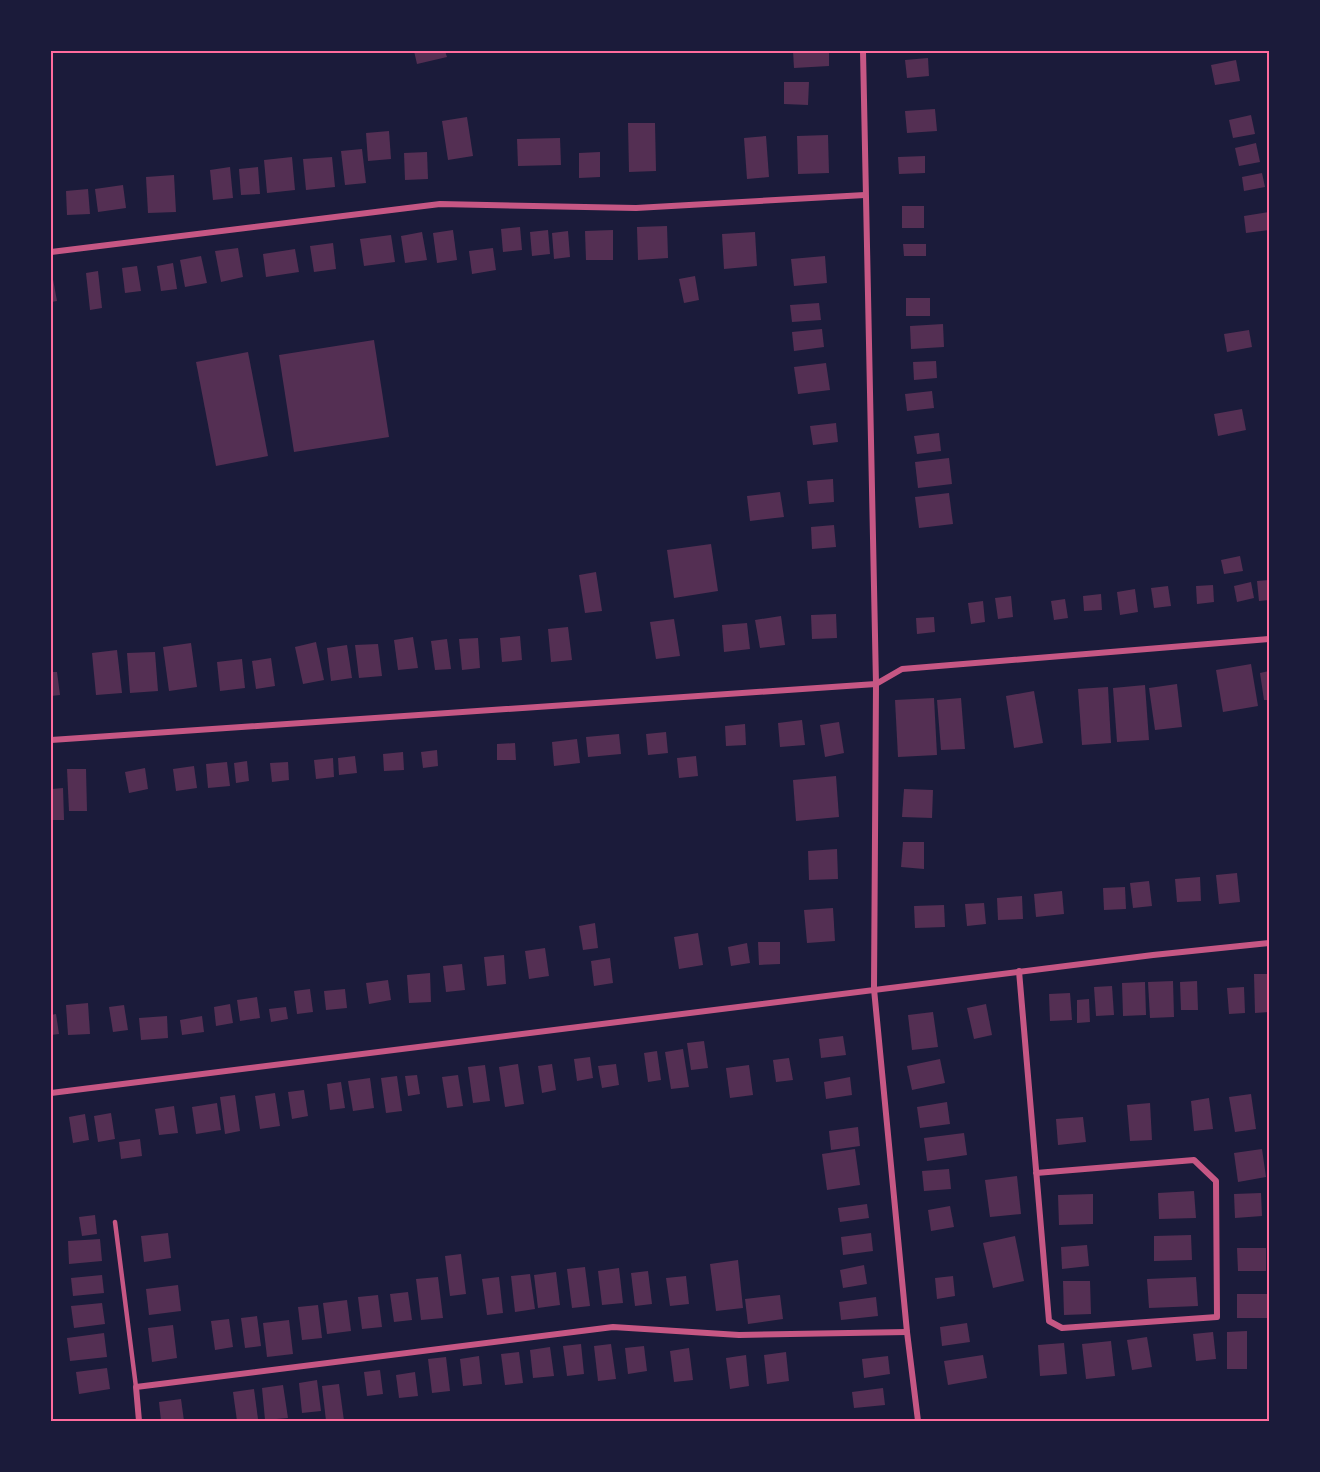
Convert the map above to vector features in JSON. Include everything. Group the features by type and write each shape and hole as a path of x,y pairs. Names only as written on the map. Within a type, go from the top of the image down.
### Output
{"street":[{"path":"863,51 876,684 874,989 906,1332 918,1421"},
{"path":"51,252 440,204 636,207 865,195"},
{"path":"51,740 876,684 902,669 1269,639"},
{"path":"51,1093 1019,971 1269,944"},
{"path":"1019,971 1036,1173 1049,1321 1062,1328 1217,1317 1216,1181 1194,1160 1036,1173"},
{"path":"139,1421 136,1387 613,1327 739,1335 906,1332"}],"lane":[{"path":"115,1222 136,1387"}],"building":[{"path":"414,51 445,51 447,57 417,64"},
{"path":"793,51 829,51 829,66 794,68"},
{"path":"928,58 929,76 907,78 905,60"},
{"path":"1236,60 1240,81 1215,85 1211,65"},
{"path":"784,82 809,82 808,105 784,104"},
{"path":"935,109 937,131 907,133 905,111"},
{"path":"1251,115 1255,134 1233,138 1229,120"},
{"path":"467,117 473,156 448,160 442,121"},
{"path":"628,123 655,123 656,171 629,172"},
{"path":"389,131 391,159 368,161 366,133"},
{"path":"828,135 829,173 798,174 797,136"},
{"path":"766,136 769,177 747,179 744,138"},
{"path":"560,138 561,165 518,166 517,139"},
{"path":"1256,143 1260,162 1239,166 1235,148"},
{"path":"362,149 366,183 345,185 341,151"},
{"path":"427,152 428,179 405,180 404,153"},
{"path":"600,152 600,177 579,178 579,153"},
{"path":"925,156 925,173 899,174 898,157"},
{"path":"292,157 295,190 267,193 264,160"},
{"path":"332,157 335,187 306,190 303,159"},
{"path":"230,167 233,198 213,200 210,170"},
{"path":"258,167 260,194 241,195 239,169"},
{"path":"1262,173 1265,187 1244,191 1242,177"},
{"path":"174,175 176,212 148,213 146,177"},
{"path":"123,185 126,208 98,212 95,189"},
{"path":"88,189 90,214 67,215 66,191"},
{"path":"902,206 924,206 924,228 902,228"},
{"path":"1269,212 1269,230 1246,233 1244,216"},
{"path":"667,226 668,258 638,260 637,227"},
{"path":"520,227 522,250 503,252 501,229"},
{"path":"453,230 457,260 437,263 433,233"},
{"path":"548,230 550,254 532,256 530,232"},
{"path":"613,230 613,260 586,260 585,231"},
{"path":"568,231 570,257 554,259 552,233"},
{"path":"422,232 427,260 405,263 401,236"},
{"path":"755,232 757,266 724,269 722,234"},
{"path":"391,235 395,262 364,266 360,239"},
{"path":"333,243 336,269 314,272 310,246"},
{"path":"903,244 926,244 926,256 904,256"},
{"path":"238,248 243,277 221,282 215,251"},
{"path":"493,248 496,270 472,274 469,251"},
{"path":"295,249 299,272 266,277 263,254"},
{"path":"201,256 207,283 185,287 180,260"},
{"path":"825,256 827,283 794,286 791,259"},
{"path":"173,263 177,289 161,291 157,266"},
{"path":"137,266 141,291 125,293 122,268"},
{"path":"98,271 102,308 90,310 86,273"},
{"path":"51,274 57,301 51,302"},
{"path":"695,276 699,300 684,303 679,279"},
{"path":"906,298 930,298 930,316 906,316"},
{"path":"819,303 821,320 792,322 790,305"},
{"path":"943,324 944,347 911,349 910,326"},
{"path":"822,329 824,347 794,351 792,332"},
{"path":"1249,330 1252,347 1227,352 1224,334"},
{"path":"374,340 389,437 294,452 279,355"},
{"path":"248,352 268,456 216,466 196,362"},
{"path":"936,361 937,378 914,380 913,362"},
{"path":"826,363 830,390 798,394 794,367"},
{"path":"932,391 934,408 907,411 905,394"},
{"path":"1242,409 1246,430 1218,436 1214,414"},
{"path":"836,423 838,442 813,445 810,426"},
{"path":"939,433 941,451 917,454 914,436"},
{"path":"949,458 952,484 918,488 915,462"},
{"path":"833,479 834,502 809,504 807,481"},
{"path":"780,492 784,517 750,521 747,496"},
{"path":"949,493 953,524 919,528 915,497"},
{"path":"834,525 836,547 812,549 811,527"},
{"path":"711,544 718,591 674,598 667,550"},
{"path":"1240,556 1243,571 1224,574 1221,560"},
{"path":"596,572 602,611 585,613 579,575"},
{"path":"1269,580 1269,600 1259,601 1257,581"},
{"path":"1251,582 1254,598 1237,602 1234,586"},
{"path":"1213,585 1214,602 1197,604 1196,586"},
{"path":"1168,586 1171,606 1154,608 1151,588"},
{"path":"1135,589 1138,612 1120,615 1117,592"},
{"path":"1101,594 1102,610 1084,611 1083,596"},
{"path":"1011,596 1013,617 998,619 995,598"},
{"path":"1065,599 1068,618 1054,620 1051,601"},
{"path":"983,601 985,622 971,624 968,603"},
{"path":"836,614 837,638 812,639 811,615"},
{"path":"781,616 785,645 760,648 755,620"},
{"path":"934,617 935,632 917,634 916,618"},
{"path":"674,619 680,656 656,659 650,622"},
{"path":"747,623 750,649 724,652 722,625"},
{"path":"568,627 572,660 551,662 548,629"},
{"path":"520,636 522,660 502,662 500,638"},
{"path":"413,637 418,668 398,670 394,640"},
{"path":"478,638 480,668 462,670 459,639"},
{"path":"447,639 451,669 435,670 431,641"},
{"path":"316,642 324,680 303,684 295,647"},
{"path":"191,643 197,687 169,691 163,647"},
{"path":"378,644 382,676 359,678 355,645"},
{"path":"347,645 352,678 331,681 327,648"},
{"path":"117,650 122,693 96,695 92,653"},
{"path":"155,652 158,691 130,693 127,653"},
{"path":"271,658 275,686 256,689 252,661"},
{"path":"242,659 245,688 220,691 217,662"},
{"path":"1251,664 1258,706 1223,712 1216,670"},
{"path":"1269,671 1269,700 1264,700 1260,673"},
{"path":"51,672 57,672 60,695 51,696"},
{"path":"1177,684 1182,727 1155,730 1149,688"},
{"path":"1145,685 1149,740 1117,742 1113,688"},
{"path":"1108,687 1111,743 1082,745 1078,689"},
{"path":"1034,691 1043,743 1014,748 1006,696"},
{"path":"934,698 937,755 898,757 895,700"},
{"path":"961,698 965,749 941,750 937,700"},
{"path":"802,720 805,745 780,747 778,723"},
{"path":"839,722 844,753 825,757 820,725"},
{"path":"745,724 746,745 726,746 725,726"},
{"path":"666,732 668,753 648,755 646,734"},
{"path":"619,734 621,754 588,757 586,737"},
{"path":"577,739 580,763 554,766 552,742"},
{"path":"515,743 516,760 497,760 497,744"},
{"path":"437,750 438,766 423,768 421,752"},
{"path":"403,752 404,770 384,771 383,754"},
{"path":"355,756 357,773 339,775 338,758"},
{"path":"696,756 698,776 679,778 677,758"},
{"path":"333,758 334,777 316,779 314,760"},
{"path":"247,761 249,781 236,783 234,763"},
{"path":"227,762 230,786 208,788 206,764"},
{"path":"288,762 289,780 272,782 270,763"},
{"path":"194,766 197,788 176,791 173,769"},
{"path":"145,768 148,789 129,793 125,772"},
{"path":"67,769 86,769 87,811 69,811"},
{"path":"836,776 839,817 796,821 793,780"},
{"path":"63,788 64,820 53,820 52,789"},
{"path":"904,789 933,790 932,818 902,817"},
{"path":"903,842 924,842 924,869 901,867"},
{"path":"837,849 838,879 809,880 808,851"},
{"path":"1237,873 1240,902 1219,904 1216,875"},
{"path":"1200,877 1201,901 1177,902 1175,879"},
{"path":"1149,881 1152,906 1133,908 1130,883"},
{"path":"1125,887 1126,909 1104,910 1103,888"},
{"path":"1062,891 1064,914 1036,917 1034,894"},
{"path":"1022,896 1023,919 998,920 997,898"},
{"path":"984,903 986,924 967,926 965,904"},
{"path":"944,905 945,927 915,928 914,906"},
{"path":"833,908 835,941 807,943 804,910"},
{"path":"595,923 598,948 583,950 579,926"},
{"path":"698,933 703,965 679,969 674,937"},
{"path":"758,942 780,942 780,964 759,965"},
{"path":"747,943 750,963 731,966 728,947"},
{"path":"545,948 549,976 529,979 525,951"},
{"path":"504,955 506,984 487,986 484,957"},
{"path":"610,958 613,983 594,986 591,961"},
{"path":"462,964 465,990 446,992 443,966"},
{"path":"430,973 431,1002 409,1003 407,975"},
{"path":"1254,974 1269,974 1269,1012 1255,1013"},
{"path":"388,980 391,1000 369,1004 366,983"},
{"path":"1173,981 1174,1017 1150,1018 1148,982"},
{"path":"1197,981 1198,1010 1181,1010 1180,982"},
{"path":"1145,982 1146,1015 1123,1016 1122,983"},
{"path":"1112,986 1114,1015 1096,1016 1094,987"},
{"path":"1244,987 1245,1013 1229,1014 1227,988"},
{"path":"310,989 313,1012 297,1014 294,991"},
{"path":"345,989 347,1008 326,1010 324,991"},
{"path":"1070,993 1072,1020 1050,1021 1049,994"},
{"path":"257,997 260,1018 240,1021 237,1000"},
{"path":"1089,999 1090,1022 1077,1023 1077,1000"},
{"path":"88,1003 90,1034 68,1035 66,1005"},
{"path":"230,1004 233,1023 216,1026 214,1007"},
{"path":"986,1004 992,1035 974,1039 967,1008"},
{"path":"124,1005 128,1030 113,1032 109,1007"},
{"path":"286,1007 288,1019 271,1022 269,1009"},
{"path":"933,1012 938,1047 912,1050 908,1015"},
{"path":"56,1014 59,1034 51,1035 51,1015"},
{"path":"167,1016 168,1038 141,1040 139,1018"},
{"path":"202,1016 204,1032 182,1035 180,1020"},
{"path":"843,1036 846,1055 821,1058 819,1039"},
{"path":"704,1041 708,1068 691,1070 687,1043"},
{"path":"683,1049 689,1087 671,1089 665,1052"},
{"path":"657,1051 661,1080 648,1082 644,1053"},
{"path":"590,1057 593,1078 577,1081 574,1059"},
{"path":"789,1058 793,1080 776,1082 773,1060"},
{"path":"940,1059 945,1083 912,1090 907,1066"},
{"path":"518,1064 524,1104 505,1107 499,1067"},
{"path":"552,1064 556,1090 542,1093 538,1066"},
{"path":"616,1064 619,1085 602,1088 598,1066"},
{"path":"485,1065 490,1101 473,1103 468,1067"},
{"path":"749,1065 753,1095 730,1098 726,1068"},
{"path":"417,1075 420,1094 408,1096 405,1076"},
{"path":"458,1075 463,1106 447,1108 442,1077"},
{"path":"397,1076 402,1111 386,1113 381,1078"},
{"path":"850,1077 852,1095 826,1099 824,1082"},
{"path":"370,1078 374,1108 353,1111 348,1081"},
{"path":"341,1082 345,1108 330,1110 327,1084"},
{"path":"304,1090 308,1116 292,1119 288,1092"},
{"path":"275,1093 280,1126 260,1129 255,1096"},
{"path":"1251,1094 1256,1129 1235,1132 1229,1097"},
{"path":"235,1095 240,1131 225,1134 220,1097"},
{"path":"1209,1098 1213,1129 1194,1131 1191,1101"},
{"path":"947,1102 950,1124 920,1128 917,1107"},
{"path":"217,1103 221,1130 196,1134 192,1107"},
{"path":"1150,1103 1152,1140 1130,1141 1127,1105"},
{"path":"174,1106 178,1133 159,1135 155,1109"},
{"path":"111,1113 115,1139 98,1142 94,1116"},
{"path":"85,1114 89,1140 73,1143 69,1117"},
{"path":"1083,1117 1086,1142 1058,1145 1056,1119"},
{"path":"858,1127 860,1146 831,1150 829,1131"},
{"path":"964,1133 967,1155 927,1161 924,1138"},
{"path":"140,1139 142,1156 121,1159 119,1142"},
{"path":"855,1149 860,1185 827,1190 822,1154"},
{"path":"1262,1149 1266,1177 1238,1182 1234,1153"},
{"path":"949,1169 951,1189 924,1191 922,1171"},
{"path":"1017,1176 1021,1214 990,1217 985,1180"},
{"path":"1194,1191 1196,1218 1159,1219 1158,1193"},
{"path":"1261,1193 1262,1216 1235,1218 1234,1194"},
{"path":"1093,1194 1093,1224 1059,1225 1058,1195"},
{"path":"867,1204 869,1218 840,1222 838,1208"},
{"path":"950,1206 954,1227 931,1231 928,1210"},
{"path":"95,1215 97,1234 82,1236 79,1217"},
{"path":"168,1233 171,1258 144,1262 141,1236"},
{"path":"871,1233 873,1251 843,1255 841,1237"},
{"path":"1191,1235 1192,1260 1154,1261 1154,1236"},
{"path":"1015,1236 1024,1281 993,1288 983,1243"},
{"path":"100,1239 102,1261 69,1264 68,1241"},
{"path":"1087,1245 1089,1266 1062,1269 1061,1247"},
{"path":"1237,1248 1266,1248 1266,1271 1238,1271"},
{"path":"461,1254 466,1294 450,1296 445,1256"},
{"path":"738,1260 743,1308 716,1311 710,1264"},
{"path":"864,1265 867,1284 843,1288 840,1270"},
{"path":"585,1267 590,1306 572,1308 567,1269"},
{"path":"619,1268 623,1303 602,1305 598,1271"},
{"path":"648,1271 652,1304 635,1306 631,1273"},
{"path":"556,1272 560,1305 538,1308 534,1275"},
{"path":"530,1274 535,1309 515,1312 511,1276"},
{"path":"102,1275 104,1293 73,1296 71,1278"},
{"path":"686,1276 689,1304 670,1306 666,1278"},
{"path":"953,1276 955,1296 937,1299 935,1278"},
{"path":"438,1277 443,1318 421,1320 416,1279"},
{"path":"499,1277 503,1313 487,1315 482,1279"},
{"path":"1196,1277 1198,1306 1149,1308 1147,1279"},
{"path":"1063,1281 1090,1281 1091,1314 1064,1315"},
{"path":"178,1285 181,1311 149,1315 146,1289"},
{"path":"408,1292 412,1320 394,1322 390,1294"},
{"path":"1237,1294 1269,1294 1269,1318 1237,1318"},
{"path":"378,1295 382,1327 362,1329 358,1297"},
{"path":"780,1295 783,1319 748,1324 745,1299"},
{"path":"876,1297 878,1316 841,1320 839,1302"},
{"path":"347,1300 351,1331 327,1334 323,1303"},
{"path":"102,1303 105,1324 74,1328 71,1306"},
{"path":"318,1305 322,1338 302,1340 298,1307"},
{"path":"257,1316 261,1346 245,1348 241,1318"},
{"path":"229,1319 233,1347 215,1350 211,1321"},
{"path":"289,1320 293,1354 267,1357 263,1323"},
{"path":"967,1323 970,1342 942,1346 940,1327"},
{"path":"173,1325 177,1358 152,1362 148,1328"},
{"path":"1247,1331 1247,1369 1227,1369 1227,1332"},
{"path":"1213,1332 1216,1359 1196,1361 1193,1334"},
{"path":"104,1333 107,1357 70,1361 67,1338"},
{"path":"1147,1337 1152,1367 1132,1370 1127,1340"},
{"path":"1111,1341 1115,1376 1086,1379 1082,1344"},
{"path":"1064,1343 1067,1374 1040,1376 1038,1345"},
{"path":"581,1344 584,1374 567,1376 563,1346"},
{"path":"611,1344 616,1379 598,1381 594,1346"},
{"path":"644,1346 647,1371 628,1374 625,1348"},
{"path":"550,1347 554,1376 533,1378 530,1350"},
{"path":"689,1348 693,1380 674,1382 670,1351"},
{"path":"519,1352 523,1383 505,1385 501,1354"},
{"path":"786,1352 789,1381 767,1384 764,1355"},
{"path":"746,1355 749,1386 730,1389 726,1358"},
{"path":"983,1355 987,1378 948,1385 944,1361"},
{"path":"479,1356 482,1384 463,1386 460,1359"},
{"path":"888,1356 890,1374 864,1378 862,1359"},
{"path":"446,1357 450,1391 432,1393 428,1359"},
{"path":"107,1368 110,1389 79,1394 76,1372"},
{"path":"380,1370 383,1394 367,1396 364,1372"},
{"path":"415,1372 418,1396 399,1398 396,1375"},
{"path":"317,1380 321,1411 302,1413 299,1383"},
{"path":"339,1384 344,1421 326,1421 322,1386"},
{"path":"283,1385 288,1418 265,1420 262,1388"},
{"path":"883,1388 885,1405 854,1408 852,1392"},
{"path":"254,1389 258,1419 237,1421 233,1392"},
{"path":"181,1399 184,1421 161,1421 159,1402"}]}
